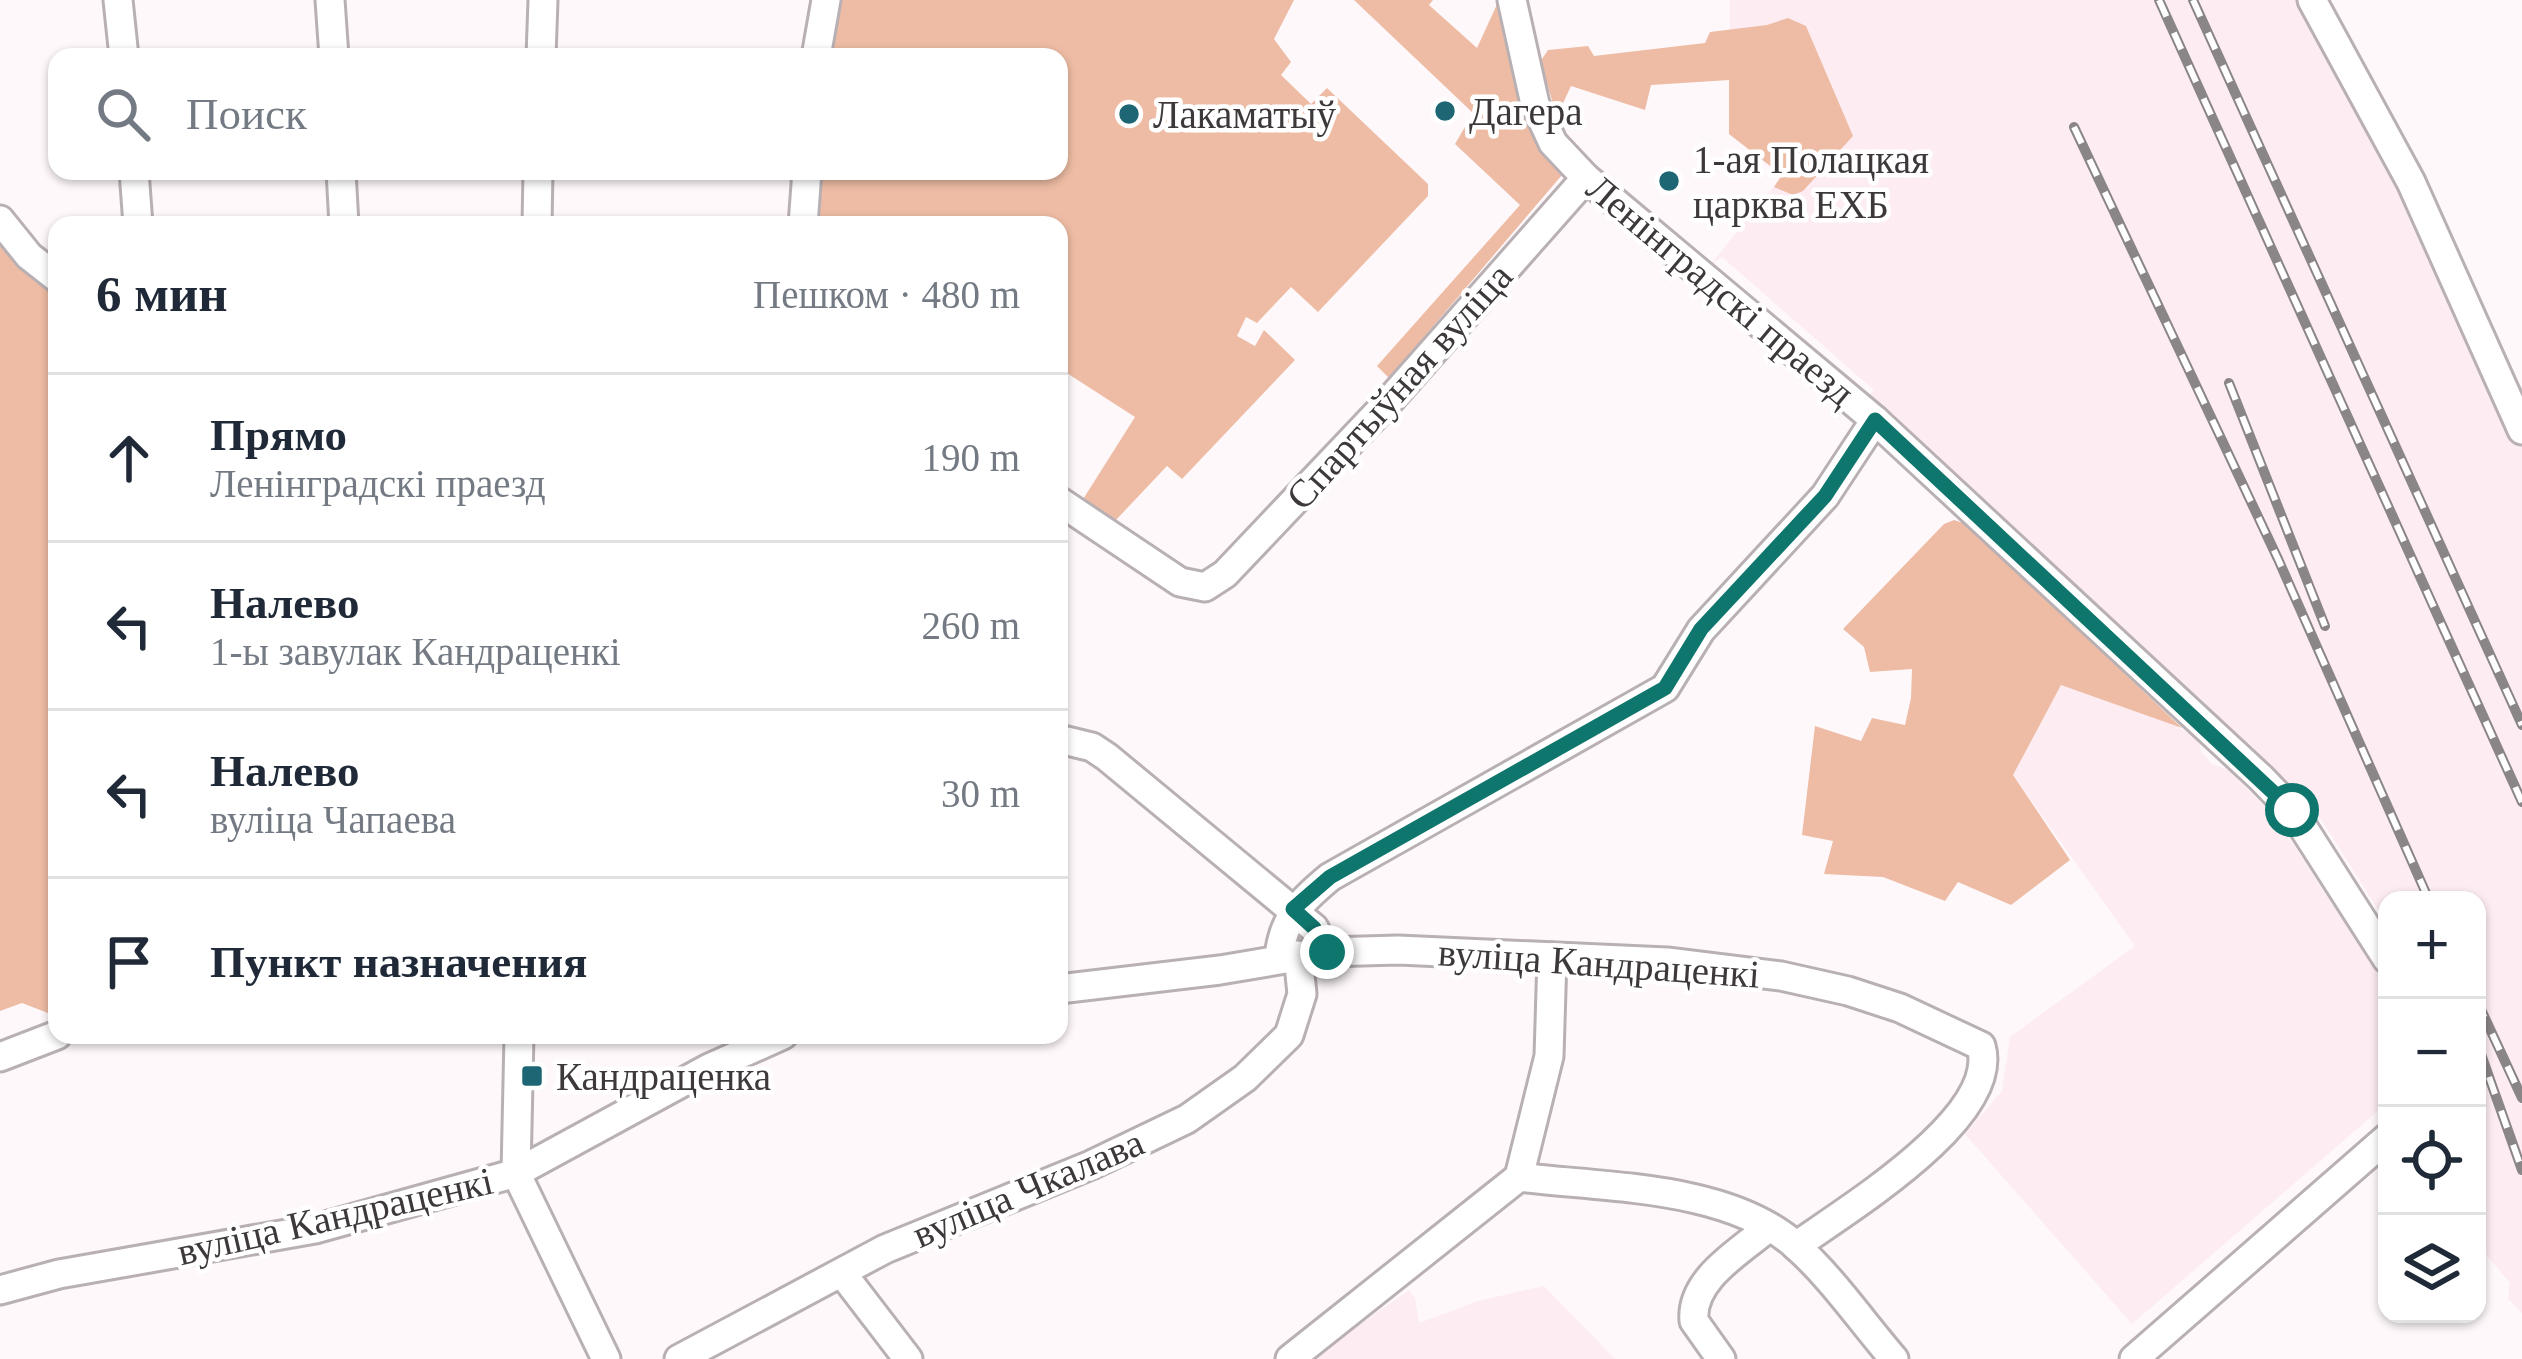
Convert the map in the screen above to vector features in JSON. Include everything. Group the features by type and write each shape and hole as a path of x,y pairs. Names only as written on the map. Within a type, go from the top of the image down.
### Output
{"street":[{"path":"118,0 123,48"},
{"path":"330,0 333,48"},
{"path":"541,48 543,0"},
{"path":"818,48 826,0"},
{"name":"Ленінградскі праезд","path":"1512,0 1534,104 1553,143 1586,178 1875,420 2261,778 2292,810 2378,944"},
{"path":"2312,0 2411,182 2522,430"},
{"name":"Спартыўная вуліца","path":"1068,507 1180,582 1205,587 1226,574 1390,400 1586,178"},
{"path":"135,180 137,216"},
{"path":"341,180 343,216"},
{"path":"537,216 538,180"},
{"path":"804,216 806,180"},
{"path":"0,220 48,271"},
{"path":"1293,909 1330,877 1665,688 1701,629 1825,496 1875,420"},
{"path":"1068,741 1092,747 1107,757 1314,928 1301,955"},
{"name":"вуліца Чкалава","path":"679,1359 885,1249 1091,1166 1186,1119 1245,1078 1289,1035 1302,994 1301,955 1282,934 1293,909"},
{"name":"вуліца Кандраценкі","path":"1068,988 1301,955 1397,950 1667,962 1781,976 1900,1008 1981,1046 1985,1060 1981,1079 1967,1106 1942,1135 1796,1246"},
{"path":"1290,1359 1520,1177 1549,1056 1552,957"},
{"path":"0,1057 48,1038"},
{"path":"519,1044 516,1173 606,1359"},
{"name":"вуліца Кандраценкі","path":"0,1290 59,1274 315,1229 516,1173 709,1068 763,1044"},
{"path":"2134,1359 2378,1146"},
{"path":"1520,1177 1710,1201 1769,1227 1796,1246 1894,1359"},
{"path":"1721,1359 1700,1333 1693,1307 1711,1276 1769,1227"},
{"path":"842,1273 908,1359"}],"shaded area":[{"path":"836,0 1294,0 1274,39 1291,62 1281,75 1311,104 1327,88 1428,184 1428,196 1318,312 1291,287 1257,323 1246,317 1237,336 1255,346 1264,330 1295,360 1182,479 1167,466 1114,522 1080,504 1135,417 1068,374 1068,216 812,216 816,180 1068,180 1068,48 828,48"},
{"path":"1354,0 1433,0 1429,5 1477,48 1499,0 1562,175 1389,378 1377,366 1520,205 1455,144 1473,113"},
{"path":"1730,0 2304,0 2394,167 2522,444 2522,1313 2508,1299 2510,1283 2486,1255 2486,891 2378,891 2378,910 2322,821 2253,752 1869,396 1874,390 1722,257 1711,264 1782,176 1729,134"},
{"path":"1788,18 1806,26 1853,136 1803,191 1793,195 1774,187 1782,175 1729,134 1729,80 1651,85 1645,110 1571,86 1557,116 1540,62 1548,50 1588,46 1594,56 1705,43 1710,32"},
{"path":"0,232 48,277 48,1013 22,1003 0,1011"},
{"path":"1954,520 1966,524 2182,728 2061,685 2013,775 2070,860 2011,905 1958,882 1945,901 1883,877 1824,874 1833,841 1802,835 1815,726 1861,741 1872,718 1905,725 1911,698 1912,669 1870,672 1864,647 1843,629 1944,524"},
{"path":"2061,685 2168,721 2197,738 2212,764 2229,770 2276,818 2378,974 2378,1111 2132,1324 1965,1134 2002,1091 2010,1037 2135,946 2013,775"},
{"path":"1544,1286 1615,1359 1311,1359 1409,1290 1419,1323 1478,1301"}],"railway":[{"path":"2159,0 2522,802"},
{"path":"2193,0 2522,725"},
{"path":"2074,127 2278,559 2425,891"},
{"path":"2229,383 2325,626"},
{"path":"2486,1020 2522,1098"},
{"path":"2486,1068 2522,1170"}],"place":[{"name":"Дагера","path":"1445,111"},
{"name":"Лакаматыў","path":"1129,114"},
{"name":"1-ая Полацкая царква ЕХБ","path":"1669,181"},
{"name":"Кандраценка","path":"532,1076"}],"route":[{"path":"1327,952 1314,928 1293,909 1330,877 1665,688 1701,629 1825,496 1875,420 2292,810"}]}
